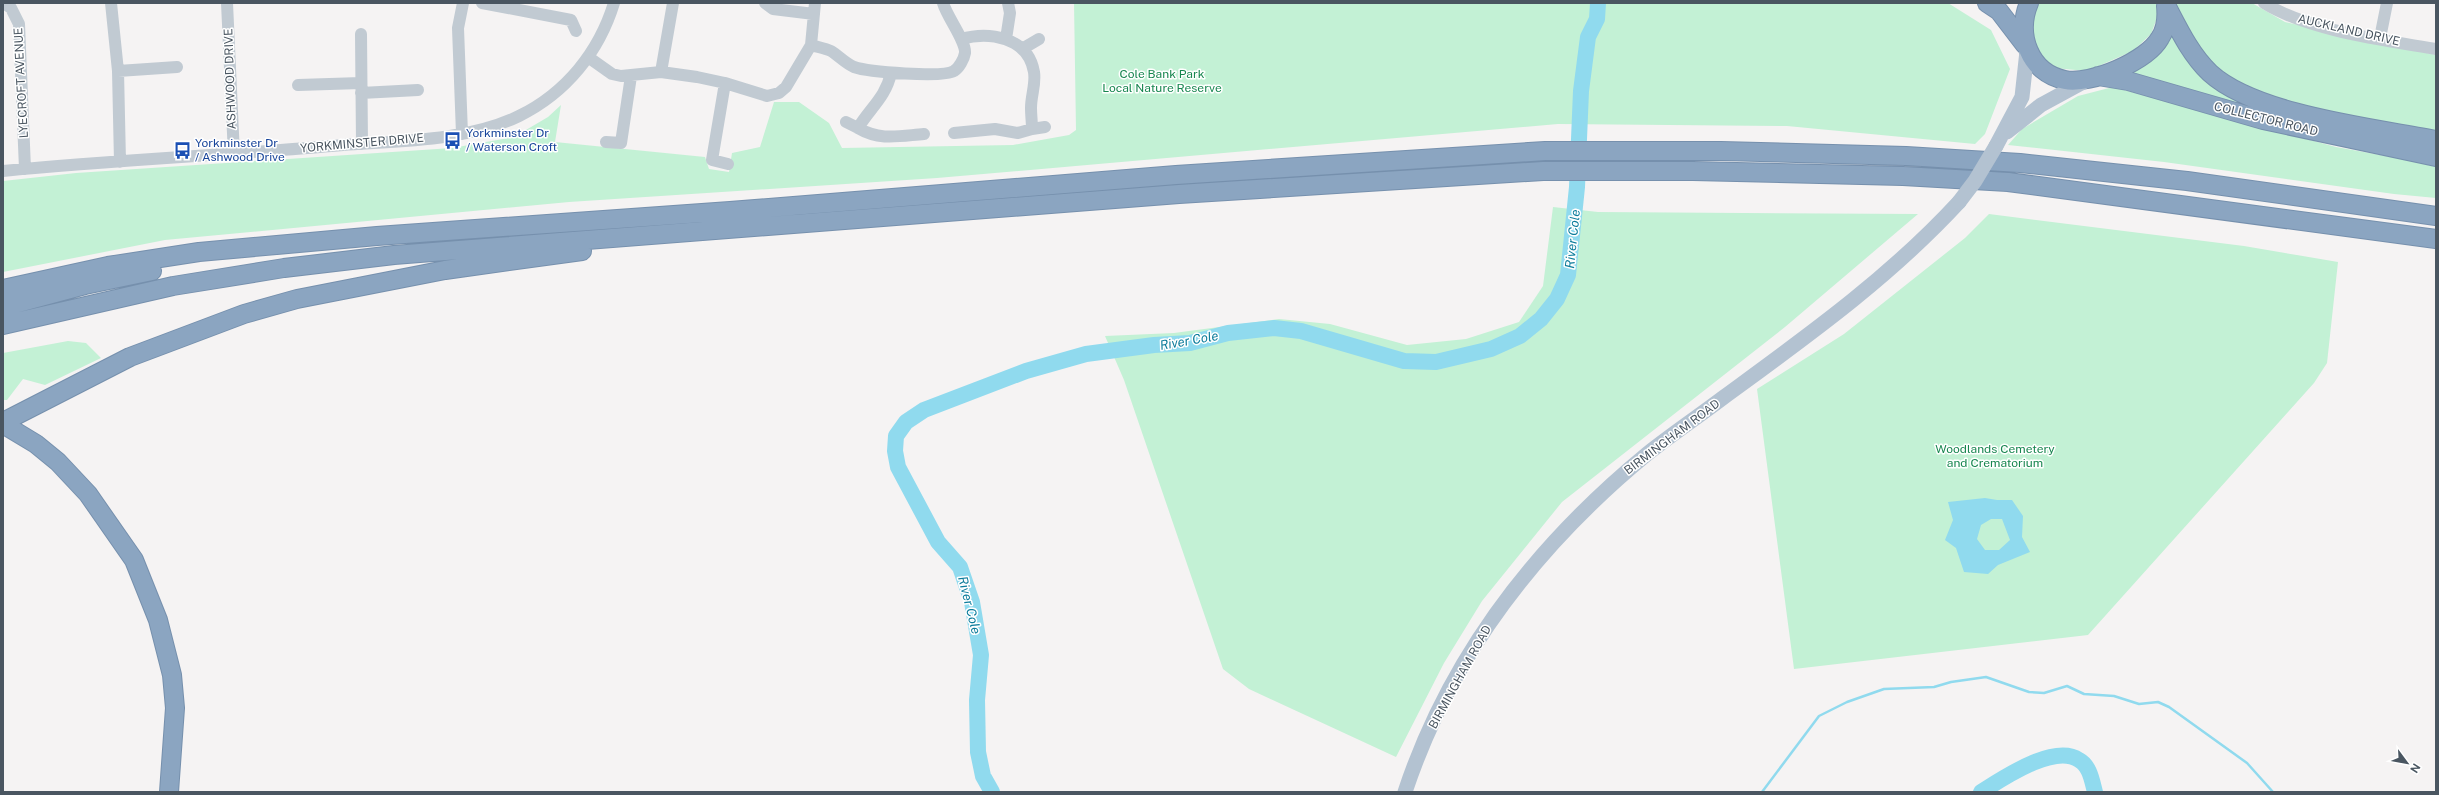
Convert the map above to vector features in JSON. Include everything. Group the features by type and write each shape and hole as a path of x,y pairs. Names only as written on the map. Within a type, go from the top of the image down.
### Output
{"highway":[{"path":"1988,3 1999,11 2037,65 2053,75 2065,80 2093,78 2136,60 2150,50 2160,39 2165,26 2166,5"},
{"path":"2026,48 2024,28 2029,3"},
{"name":"COLLECTOR ROAD","path":"2166,5 2197,58 2211,73 2248,97 2319,117 2436,140"},
{"name":"COLLECTOR ROAD","path":"2093,78 2128,81 2263,120 2436,157"},
{"path":"3,289 108,266 198,252 377,236 730,211 1176,174 1545,151 1612,150 1906,156 2020,163 2187,180 2436,216"},
{"path":"3,326 173,286 284,268 394,255 1187,194 1543,171 1611,170 1903,176 2008,182 2436,240"},
{"path":"3,423 130,357 244,314 297,299 445,270 637,246 714,231"},
{"path":"3,307 85,285 182,265 377,236"},
{"path":"3,423 36,444 58,462 88,494 134,560 155,613 172,675 175,708 169,792"}],"main road":[{"name":"BIRMINGHAM ROAD","path":"1404,792 1431,729 1472,651 1500,607 1529,568 1579,514 1649,452 1874,285 1914,249 1959,202 1974,181 1999,140 2022,97 2026,48"},
{"name":"BIRMINGHAM ROAD","path":"1999,140 2041,105 2093,78"}],"street":[{"name":"LYECROFT AVENUE","path":"4,3 11,8 19,24 25,169"},
{"path":"111,3 118,71 120,162"},
{"name":"ASHWOOD DRIVE","path":"227,3 234,155"},
{"path":"462,134 458,28 464,3"},
{"path":"482,3 526,6 571,20 576,30"},
{"name":"YORKMINSTER DRIVE","path":"3,171 234,155 362,144 462,134 492,127 533,108 562,87 588,57 604,29 614,3"},
{"path":"662,72 673,3"},
{"path":"588,57 612,74 631,76 662,72 725,83 767,96 779,93 786,87 811,45 814,8 773,9 765,3"},
{"path":"811,45 830,51 852,66 891,73 944,74 953,72 960,64 965,53 961,39 947,15 943,3"},
{"path":"1006,39 1010,13 1008,3"},
{"name":"AUCKLAND DRIVE","path":"2264,3 2285,15 2309,23 2436,49"},
{"path":"2380,38 2387,3"},
{"path":"361,34 362,144"},
{"path":"961,39 978,34 1006,39 1022,49 1029,56 1034,70 1035,83 1031,108 1032,129"},
{"path":"1022,49 1039,39"},
{"path":"118,71 177,67"},
{"path":"858,128 870,109 884,95 891,73"},
{"path":"606,142 621,143 631,76"},
{"path":"725,83 712,160 728,164"},
{"path":"298,86 418,90"},
{"path":"846,122 872,136 887,137 924,134"},
{"path":"954,133 995,129 1018,133 1032,129 1045,128"}],"green space":[{"name":"Cole Bank Park Local Nature Reserve","path":"1074,3 1948,3 1991,30 2010,69 1985,134 1975,144 1787,126 1558,124 937,178 569,202 165,240 3,272 3,181 76,173 452,148 514,137 548,117 561,105 555,142 705,157 709,169 729,172 732,153 760,147 774,102 799,102 829,123 842,148 1013,145 1069,135 1076,130"},
{"path":"2034,3 2158,3 2157,18 2151,34 2133,51 2087,71 2054,68 2031,46"},
{"path":"2173,3 2252,3 2285,22 2436,55 2436,134 2268,99 2216,70 2191,41"},
{"path":"2170,29 2204,79 2220,92 2250,107 2122,74"},
{"path":"2113,87 2336,147 2436,165 2436,198 2394,194 2164,162 2008,145 2022,129 2078,96"},
{"path":"1553,207 1598,212 1918,214 1785,327 1562,502 1482,601 1444,663 1396,757 1249,689 1223,669 1124,380 1105,336 1174,333 1279,319 1330,324 1407,345 1466,339 1519,322 1543,286"},
{"name":"Woodlands Cemetery and Crematorium","path":"1989,214 2244,246 2338,262 2327,363 2314,383 2088,635 1794,669 1757,389 1844,334 1965,238"},
{"path":"68,341 86,343 101,358 45,385 23,379 7,400 3,400 3,353"}],"water":[{"path":"1985,498 2012,500 2023,516 2022,537 2030,552 1998,565 1988,574 1964,572 1956,548 1945,540 1953,520 1948,502","holes":["1991,519 2002,519 2010,540 1999,550 1985,550 1977,539 1981,525"]}],"waterway":[{"name":"River Cole","path":"992,792 983,776 978,752 977,700 981,655 972,602 960,567 938,542 898,467 895,451 896,436 906,422 924,410 1026,371 1086,354 1154,345 1190,343 1228,333 1274,328 1301,331 1404,361 1436,362 1491,349 1520,336 1541,319 1557,299 1568,275 1577,187 1581,91 1588,37 1597,19 1598,3"},
{"path":"1762,792 1819,716 1847,702 1884,689 1934,687 1951,682 1986,677 2029,692 2044,693 2067,686 2084,694 2114,696 2139,704 2158,702 2169,707 2247,763 2273,792"},
{"name":"River Cole","path":"1981,792 2028,765 2056,756 2068,756 2083,763 2090,774 2095,792"}],"place":[{"name":"Yorkminster Dr / Waterson Croft","path":"453,140"},
{"name":"Yorkminster Dr / Ashwood Drive","path":"182,150"}]}
